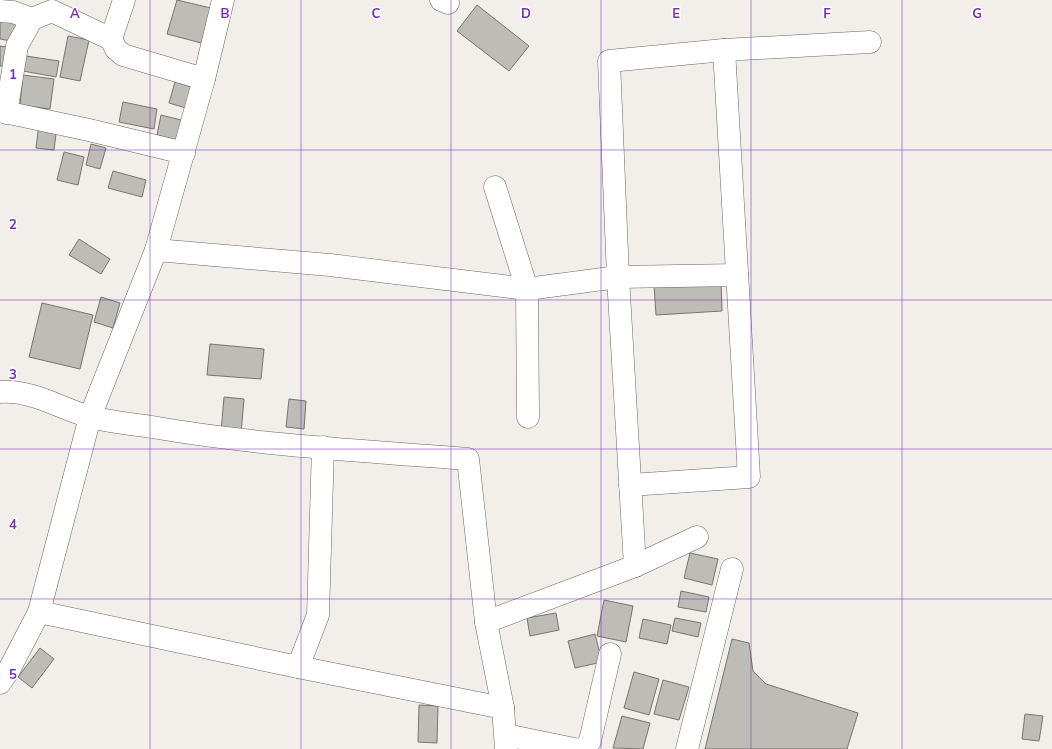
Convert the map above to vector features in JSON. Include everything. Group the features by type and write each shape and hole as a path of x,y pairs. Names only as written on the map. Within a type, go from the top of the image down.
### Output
{"street":[{"path":"111,39 124,0"},
{"path":"0,683 9,670 39,612 90,417 156,250 204,79 223,0"},
{"path":"46,10 8,45 3,112 184,153"},
{"path":"0,11 13,12 46,10 111,39 116,48 124,55 204,79"},
{"path":"635,566 618,277 609,61 724,50 870,42"},
{"path":"630,485 749,476 724,50"},
{"path":"495,187 527,289 528,417"},
{"path":"156,250 330,265 527,289 618,277 737,275"},
{"path":"0,392 18,392 38,397 90,417 183,433 323,447 468,459 486,622 503,708 506,742 574,749"},
{"path":"298,667 318,615 323,447"},
{"path":"486,622 635,566 697,537"},
{"path":"687,749 732,568"},
{"path":"39,612 298,667 503,708"},
{"path":"580,749 585,748 590,741 610,654"}],"building":[{"path":"177,0 215,9 205,44 167,34"},
{"path":"477,5 529,46 509,71 457,31"},
{"path":"0,15 20,18 17,42 0,39"},
{"path":"68,36 89,40 80,81 60,77"},
{"path":"0,46 7,47 6,66 0,66"},
{"path":"26,56 59,61 56,77 23,71"},
{"path":"23,75 54,79 50,109 20,105"},
{"path":"175,82 195,88 189,109 169,103"},
{"path":"123,102 157,109 154,129 119,122"},
{"path":"161,115 189,122 184,142 157,135"},
{"path":"39,123 57,126 54,150 36,148"},
{"path":"91,144 106,148 100,169 86,165"},
{"path":"64,152 84,157 78,185 57,180"},
{"path":"113,171 146,180 142,197 108,188"},
{"path":"79,239 110,259 101,274 69,255"},
{"path":"721,281 722,311 656,315 654,285"},
{"path":"101,297 120,303 113,328 94,322"},
{"path":"42,303 93,315 80,369 29,357"},
{"path":"210,344 264,349 261,379 207,375"},
{"path":"224,397 244,399 241,434 221,432"},
{"path":"289,399 306,401 304,429 286,427"},
{"path":"690,553 718,559 712,585 684,578"},
{"path":"681,591 709,597 706,612 678,607"},
{"path":"604,600 633,606 626,642 597,636"},
{"path":"556,613 559,630 530,636 527,618"},
{"path":"675,618 701,623 698,637 672,631"},
{"path":"643,619 671,625 667,644 639,638"},
{"path":"595,634 602,662 575,668 568,641"},
{"path":"732,639 749,643 753,671 766,684 858,713 847,749 705,749"},
{"path":"40,648 54,659 32,688 18,677"},
{"path":"634,672 659,679 649,715 624,708"},
{"path":"663,680 689,687 679,720 654,714"},
{"path":"419,705 438,706 437,743 418,742"},
{"path":"1025,714 1043,716 1039,741 1022,739"},
{"path":"622,716 650,723 643,749 613,748"}]}
